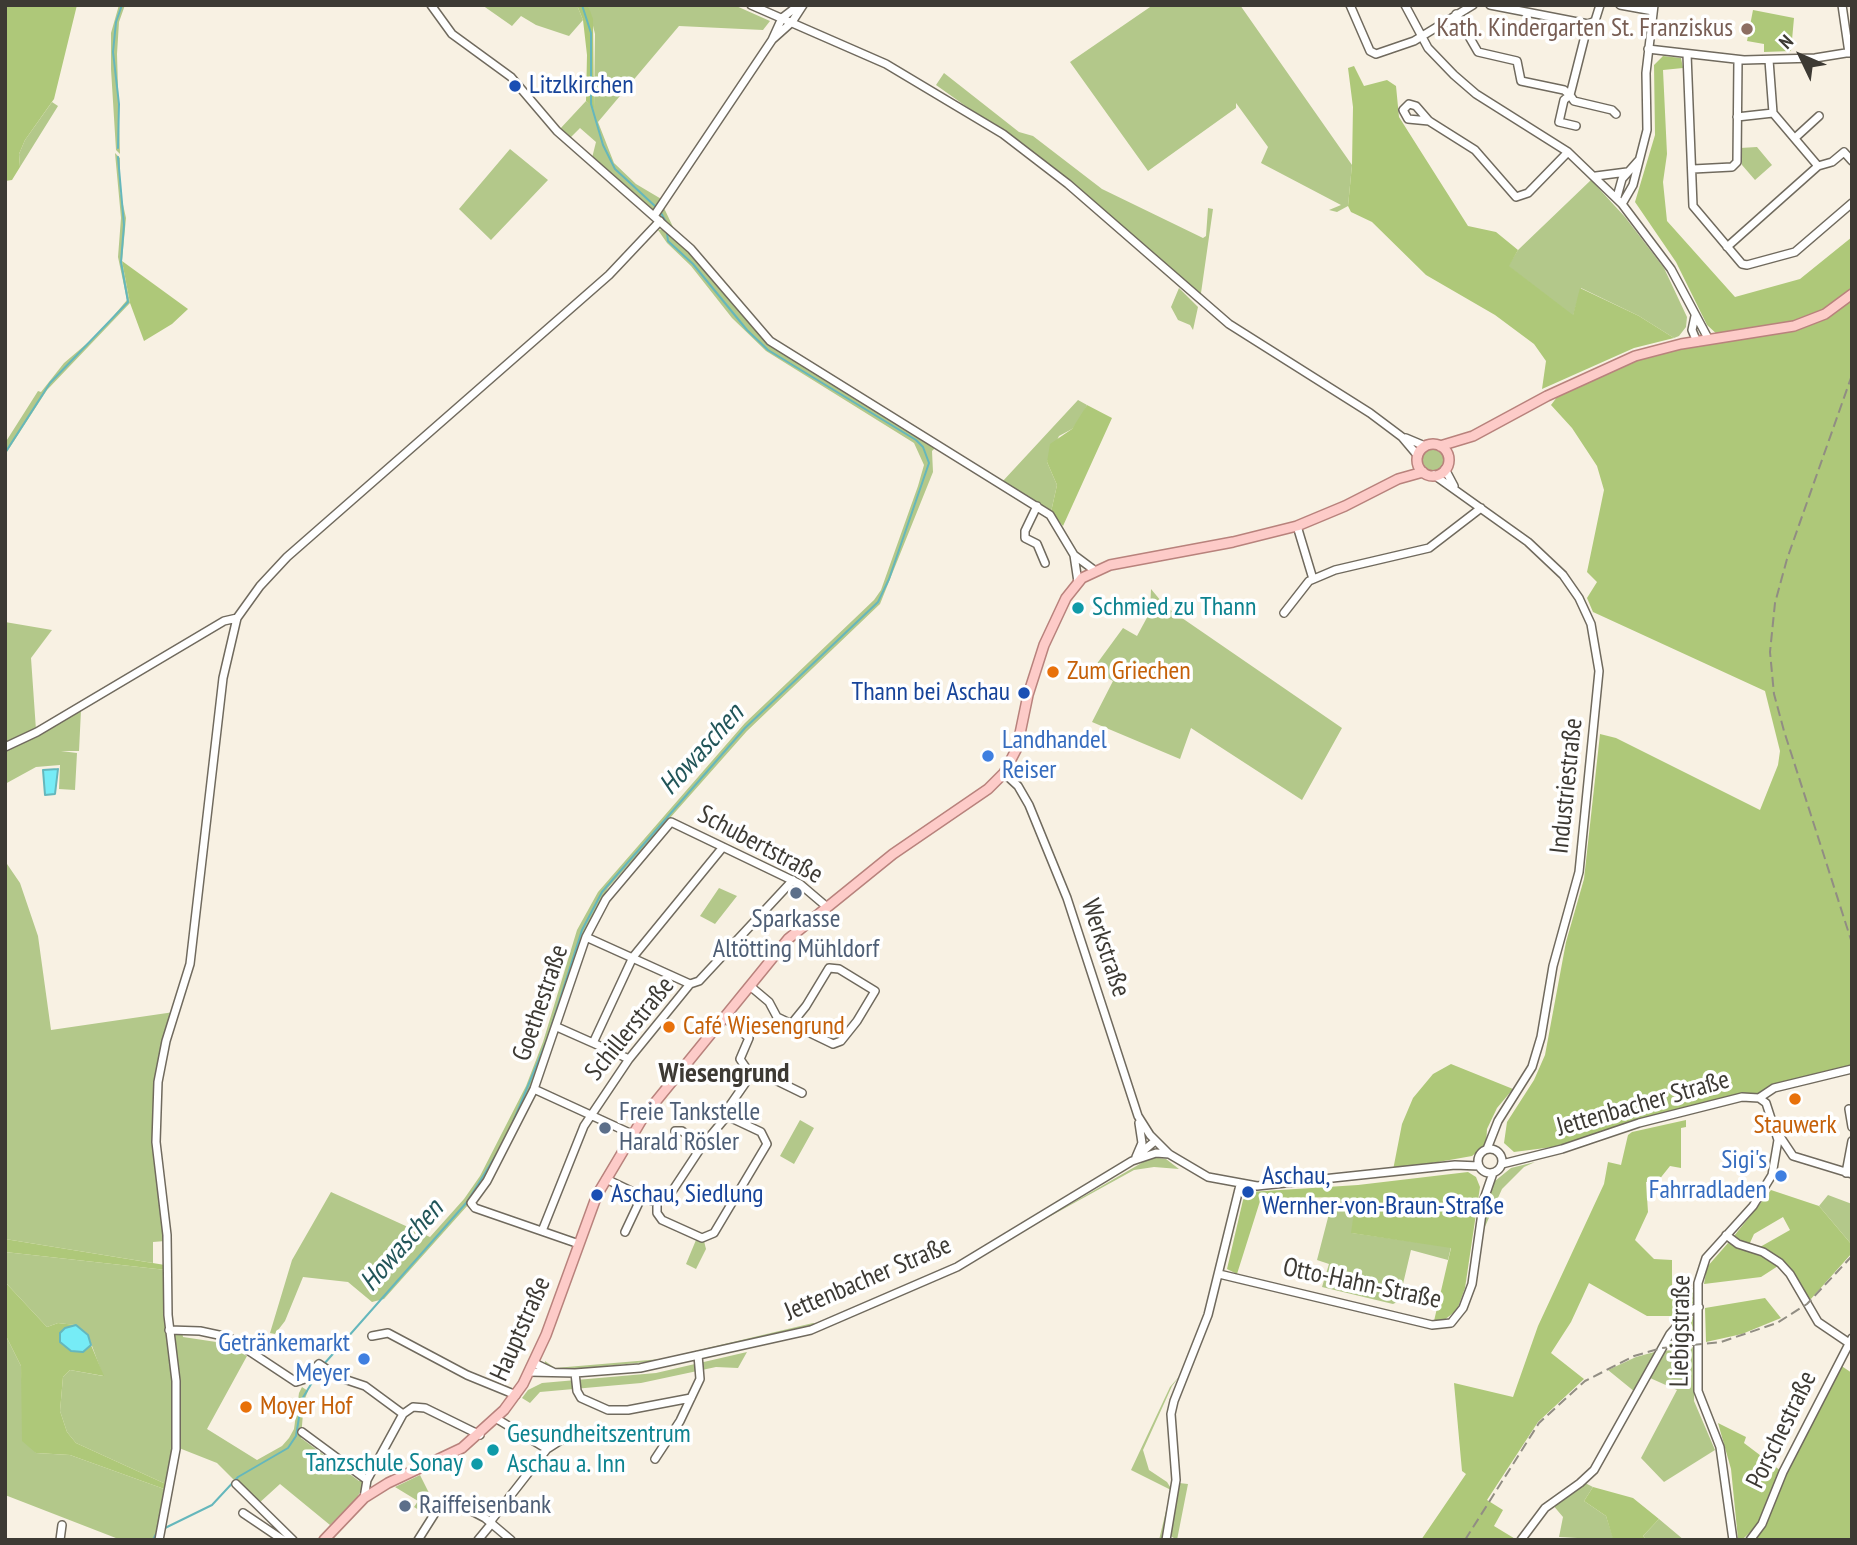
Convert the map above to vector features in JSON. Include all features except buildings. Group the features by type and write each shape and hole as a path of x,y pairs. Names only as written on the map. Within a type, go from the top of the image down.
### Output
{"main road":[{"path":"1398,479 1426,446 1440,446 1474,436 1609,366 1681,344 1807,322 1852,294"},
{"path":"1004,773 1017,748 1028,695 1044,645 1066,598 1078,582 1094,570 1297,526 1345,506 1398,479 1423,472 1434,475 1446,469 1448,458 1474,436"},
{"path":"1440,446 1448,458"},
{"path":"1417,459 1423,472"},
{"name":"Hauptstraße","path":"324,1540 365,1498 388,1483 455,1452 480,1435 516,1395 532,1368 579,1244 603,1193 606,1179 644,1116 788,939 924,832 988,789 1004,773"}],"street":[{"path":"431,5 452,34 501,68 556,131 659,219 709,267 770,341 1037,506 1056,521 1074,555 1078,582"},
{"path":"751,5 923,84 1003,134 1068,184 1228,324 1361,407 1402,437 1426,446"},
{"path":"772,40 792,22 801,5"},
{"path":"160,1538 177,1449 176,1381 169,1330 167,1235 156,1142 158,1082 166,1041 190,964 221,691 237,618 260,586 287,557 609,275 659,219 662,206 772,40 782,18 801,5"},
{"path":"1350,5 1374,53 1420,36 1473,5"},
{"path":"1405,5 1420,36 1435,56 1472,90 1568,152 1619,201 1671,269 1709,340"},
{"path":"1490,5 1588,24 1595,21 1600,5"},
{"path":"1619,201 1633,186 1647,130 1648,49 1653,8 1620,5"},
{"path":"1648,49 1738,60 1850,53 1842,5"},
{"path":"1456,14 1478,52 1517,61 1521,81 1564,90 1574,101 1612,110 1616,114"},
{"path":"1576,126 1559,122 1564,100 1570,95 1588,24"},
{"path":"1687,54 1695,211 1727,247 1747,265 1789,255 1852,203"},
{"path":"1693,169 1736,165 1738,60"},
{"path":"1769,60 1773,113 1818,166"},
{"path":"1737,117 1773,113"},
{"path":"1795,138 1819,116"},
{"path":"1429,121 1480,155 1516,197 1528,193 1568,152"},
{"path":"1727,247 1818,166 1832,162 1843,152 1852,161"},
{"path":"1619,201 1619,184 1638,160"},
{"path":"1595,176 1628,172"},
{"path":"1681,344 1692,330 1695,316"},
{"path":"1692,330 1697,342"},
{"path":"1402,437 1417,459"},
{"name":"Industriestraße","path":"1446,469 1459,492"},
{"name":"Industriestraße","path":"1434,475 1541,552 1572,587 1591,624 1600,671 1579,872 1553,966 1541,1037 1532,1067 1495,1128 1487,1149"},
{"path":"1037,506 1025,531 1025,538 1037,544 1045,563"},
{"path":"1284,613 1295,595 1312,579 1342,568 1429,548 1481,508"},
{"path":"1297,526 1312,579"},
{"path":"1074,555 1094,570"},
{"path":"5,747 37,732 224,621 237,618"},
{"name":"Werkstraße","path":"1004,773 1015,782 1029,805 1066,898 1138,1115 1155,1141"},
{"name":"Schubertstraße","path":"671,822 793,880 827,907"},
{"name":"Goethestraße","path":"542,1231 475,1208 471,1203 487,1181 534,1090 586,937 606,899 671,822"},
{"path":"593,1043 633,957 723,847"},
{"name":"Schillerstraße","path":"542,1231 590,1114 629,1059 690,984 699,981 793,880"},
{"path":"586,937 690,984"},
{"path":"750,986 769,1002 775,1015 831,1043 838,1043 857,1021 874,990 839,969 829,968 793,1022"},
{"path":"724,1017 749,1038 740,1059 751,1075"},
{"path":"557,1027 629,1059"},
{"path":"1759,1098 1768,1090 1852,1069"},
{"path":"751,1075 763,1074 802,1093"},
{"path":"606,1179 657,1202 667,1199 702,1146 727,1116 726,1111 751,1075"},
{"path":"1766,1103 1781,1087"},
{"path":"534,1090 634,1135"},
{"name":"Jettenbacher Straße","path":"1502,1164 1562,1149 1639,1123 1742,1097 1759,1098 1766,1103"},
{"name":"Liebigstraße","path":"1733,1540 1720,1447 1698,1391 1698,1283 1702,1266 1762,1194 1785,1160 1766,1103"},
{"path":"1849,1109 1852,1127"},
{"path":"1134,1159 1142,1136 1138,1115"},
{"path":"657,1202 657,1213 662,1220 706,1238 714,1233 760,1166 766,1147 765,1138 757,1130 727,1116"},
{"path":"1155,1141 1169,1154 1208,1177 1240,1185 1318,1181 1455,1165 1480,1165 1493,1173 1502,1164 1495,1128"},
{"path":"1776,1129 1785,1160 1849,1173 1852,1141"},
{"path":"675,1131 682,1131 702,1146"},
{"name":"Jettenbacher Straße","path":"532,1368 553,1373 575,1373 640,1368 811,1330 937,1277 1134,1159 1155,1141"},
{"path":"1480,1165 1487,1149"},
{"name":"Jettenbacher Straße","path":"1487,1149 1530,1156"},
{"name":"Jettenbacher Straße","path":"1134,1159 1156,1153 1169,1154"},
{"name":"Otto-Hahn-Straße","path":"1480,1165 1484,1199"},
{"name":"Otto-Hahn-Straße","path":"1219,1274 1443,1326 1457,1318 1472,1284 1484,1199 1493,1173"},
{"path":"1166,1540 1176,1480 1171,1413 1208,1315 1240,1185"},
{"path":"625,1232 642,1196"},
{"path":"542,1231 579,1244"},
{"path":"1726,1235 1738,1244 1763,1252 1780,1263 1790,1274 1818,1322 1850,1340"},
{"path":"1521,1540 1545,1508 1580,1483 1594,1469 1670,1334 1691,1310 1699,1307"},
{"path":"169,1330 200,1331 228,1337 296,1382 303,1381 319,1364 365,1386 403,1414"},
{"path":"372,1336 388,1333 467,1375 516,1395"},
{"name":"Porschestraße","path":"1750,1540 1762,1524 1783,1472 1850,1340"},
{"path":"655,1459 691,1398 701,1373 698,1355"},
{"path":"575,1373 577,1391 581,1398 608,1410 628,1410 691,1398"},
{"path":"365,1498 367,1480 403,1414 414,1407 425,1408 480,1435"},
{"path":"497,1419 547,1449"},
{"path":"302,1432 367,1480"},
{"path":"478,1540 547,1449 572,1433"},
{"path":"236,1484 293,1540"},
{"path":"418,1540 442,1502 449,1499 491,1522 511,1540"},
{"path":"243,1513 283,1540"},
{"path":"60,1540 62,1525"}],"green space":[{"path":"5,5 77,5 54,99 25,140 19,154 20,167 12,180 5,181"},
{"path":"119,5 125,5 119,22 117,54 120,154 116,150 111,69 111,33"},
{"path":"482,5 577,5 583,20 569,36 536,25 521,16 512,26"},
{"path":"577,5 588,5 593,19 594,108 586,101 587,55 583,20"},
{"path":"588,5 734,5 770,21 763,30 679,26 598,122 614,163 636,184 663,200 659,207 664,208 674,229 592,158 596,142 580,128 569,139 559,130 586,101 594,107 595,34"},
{"path":"1153,5 1240,5 1352,165 1348,206 1337,212 1329,210 1341,205 1261,163 1268,147 1236,103 1236,108 1148,171 1070,62"},
{"path":"1753,10 1794,18 1791,51 1764,52 1764,44 1747,41"},
{"path":"1663,56 1681,58 1683,68 1663,70 1667,154 1663,182 1667,221 1735,297 1800,279 1852,237 1852,291 1823,312 1793,324 1719,336 1707,325 1676,262 1635,202 1655,135 1654,65"},
{"path":"1354,66 1364,86 1387,80 1396,86 1399,117 1468,226 1496,232 1518,250 1509,266 1573,315 1580,288 1639,316 1674,338 1634,348 1542,389 1546,361 1534,344 1495,315 1426,275 1372,222 1351,212 1348,206 1353,107 1348,68"},
{"path":"944,73 1019,132 1033,136 1102,189 1203,238 1206,236 1208,208 1213,209 1201,293 1071,181 936,85"},
{"path":"52,102 58,106 20,167 19,154 25,140"},
{"path":"1757,147 1772,165 1755,180 1742,165 1740,148"},
{"path":"510,149 548,180 491,240 459,209"},
{"path":"115,153 120,158 120,191 126,218 122,261 130,303 47,390 5,455 5,443 38,391 41,392 64,363 98,334 127,300 118,257 121,218"},
{"path":"1591,180 1625,217 1664,268 1687,317 1686,327 1679,336 1674,338 1639,316 1581,288 1573,316 1508,266 1518,250"},
{"path":"663,229 683,245 717,281 771,346 935,448 932,451 933,472 880,604 747,731 608,888 583,935 532,1089 485,1182 468,1205 384,1299 372,1302 348,1282 303,1277 285,1321 275,1334 270,1333 292,1260 331,1192 430,1237 464,1199 480,1176 526,1086 543,1042 577,930 598,892 745,723 874,600 881,590 924,465 914,443 766,351 732,318 691,266 667,243 658,230"},
{"path":"122,261 188,309 172,324 144,341 130,303"},
{"path":"1179,288 1198,307 1193,330 1190,325 1178,320 1171,307"},
{"path":"1852,297 1852,1067 1755,1094 1741,1094 1561,1146 1514,1152 1504,1143 1507,1122 1534,1080 1545,1055 1566,942 1584,879 1600,734 1616,738 1760,810 1778,765 1780,751 1765,691 1593,612 1587,598 1597,582 1587,572 1604,490 1597,466 1572,428 1551,405 1560,393 1611,368 1662,352 1784,331"},
{"path":"1078,400 1087,405 1081,418 1072,429 1059,436 1047,462 1057,485 1051,512 1002,482"},
{"path":"1087,405 1112,418 1063,526 1051,512 1057,485 1047,462 1050,444 1072,429"},
{"path":"1433,447 1442,450 1445,459 1442,468 1433,471 1424,468 1421,459 1424,450"},
{"path":"1151,589 1166,607 1342,728 1302,800 1191,728 1180,759 1092,722 1113,681 1093,669 1123,628 1137,636 1150,612"},
{"path":"5,622 52,630 31,658 36,730 5,744"},
{"path":"81,710 79,751 61,751 77,753 75,790 59,789 60,765 36,767 5,784 5,749"},
{"path":"5,861 20,883 38,936 51,1030 174,1012 156,1083 165,1241 153,1242 153,1263 5,1239"},
{"path":"719,888 737,896 715,924 700,916"},
{"path":"1451,1064 1513,1089 1497,1108 1487,1129 1486,1145 1472,1156 1393,1170 1402,1124 1413,1098 1433,1074"},
{"path":"800,1120 814,1128 794,1164 780,1156"},
{"path":"1686,1120 1686,1127 1681,1128 1681,1168 1670,1166 1658,1181 1646,1182 1648,1212 1635,1240 1654,1259 1672,1260 1672,1288 1696,1288 1696,1301 1681,1316 1647,1316 1589,1283 1571,1322 1551,1353 1584,1379 1538,1422 1487,1500 1503,1510 1494,1526 1517,1540 1421,1540 1466,1474 1462,1471 1454,1383 1513,1397 1538,1326 1604,1184 1608,1162 1621,1165 1628,1135 1632,1132"},
{"path":"1152,1157 1166,1159 1179,1169 1154,1167 1134,1170 1027,1229"},
{"path":"1535,1162 1524,1167 1502,1189 1483,1231 1490,1185 1511,1168"},
{"path":"1468,1172 1476,1177 1480,1187 1465,1288 1457,1310 1443,1321 1434,1321 1451,1248 1351,1233 1356,1197 1261,1198 1237,1274 1227,1269 1243,1200 1249,1192 1358,1185"},
{"path":"1771,1190 1819,1206 1852,1245 1852,1253 1810,1300 1791,1270 1774,1254 1760,1247 1790,1230 1783,1217 1754,1234 1749,1245 1734,1236"},
{"path":"1828,1195 1852,1204 1852,1245 1819,1206"},
{"path":"1338,1196 1356,1197 1352,1233 1451,1247 1448,1260 1411,1250 1399,1301 1393,1304 1322,1287 1329,1264 1317,1260 1331,1206 1338,1205"},
{"path":"5,1239 165,1265 166,1270 5,1252"},
{"path":"696,1240 704,1241 706,1249 696,1269 686,1264"},
{"path":"1728,1243 1763,1255 1778,1266 1761,1277 1704,1284 1707,1267"},
{"path":"5,1252 166,1270 175,1449 168,1485 76,1443 67,1432 60,1411 63,1377 70,1370 103,1376 88,1335 75,1325 58,1323 47,1327 5,1282"},
{"path":"5,1282 47,1327 58,1323 76,1325 65,1328 60,1334 83,1352 91,1345 104,1376 70,1370 63,1377 60,1411 67,1432 76,1443 168,1485 167,1490 70,1455 36,1453 22,1441 21,1366 5,1334"},
{"path":"1765,1298 1781,1318 1742,1334 1706,1342 1705,1308"},
{"path":"1697,1313 1698,1343 1667,1347 1680,1328"},
{"path":"816,1324 803,1329 666,1360 557,1371 545,1367 545,1361 555,1368 661,1359"},
{"path":"182,1331 183,1337 223,1343 247,1356 207,1429 257,1460 282,1446 289,1438 294,1429 299,1393 302,1387 308,1391 304,1401 301,1438 359,1481 362,1479 364,1484 357,1498 330,1525 280,1484 258,1504 217,1463 179,1448 173,1334"},
{"path":"5,1334 21,1366 23,1394 36,1453 70,1455 167,1490 158,1540 121,1540 5,1495"},
{"path":"1695,1347 1694,1401 1715,1450 1664,1482 1641,1458 1677,1390 1650,1378 1664,1351"},
{"path":"1658,1351 1635,1392 1608,1370 1636,1357"},
{"path":"747,1352 738,1368 716,1367 641,1383 540,1392 530,1403 522,1398 528,1390 542,1383 656,1373"},
{"path":"1840,1365 1852,1373 1852,1540 1761,1540 1757,1537 1797,1446 1811,1427"},
{"path":"1183,1372 1172,1386 1143,1450 1149,1470 1167,1482 1172,1490 1163,1540 1159,1540 1171,1490 1131,1470 1170,1387"},
{"path":"1718,1423 1746,1437 1744,1443 1781,1471 1761,1522 1744,1538 1738,1539 1731,1469"},
{"path":"420,1475 430,1495 425,1505 434,1511 430,1517 414,1507 418,1501 395,1487"},
{"path":"1179,1483 1188,1484 1177,1540 1169,1535"},
{"path":"1585,1483 1593,1487 1584,1501 1606,1516 1614,1540 1559,1537 1563,1517 1552,1504"},
{"path":"1593,1487 1633,1498 1659,1519 1643,1536 1647,1540 1613,1539 1606,1516 1584,1501"},
{"path":"1659,1519 1684,1540 1647,1540 1643,1536"}],"water":[{"path":"58,769 55,794 45,795 43,770"},
{"path":"76,1325 88,1335 91,1345 83,1352 71,1351 60,1342 60,1333 65,1328"}],"waterway":[{"path":"118,148 119,104 113,52 116,22 122,5"},
{"name":"Howaschen","path":"582,5 591,33 591,104 603,145 615,169 656,207"},
{"path":"5,453 50,383 128,302 121,262 124,225 118,157"},
{"name":"Howaschen","path":"660,211 667,224"},
{"name":"Howaschen","path":"513,1122 547,1040 582,930 602,892 745,728 878,602 889,579 929,463 923,447 916,440 768,350 747,330 693,264 668,241 667,233"},
{"name":"Howaschen","path":"324,1364 467,1202 498,1152"},
{"name":"Howaschen","path":"163,1529 212,1505 238,1477 288,1448 296,1436 302,1399 321,1368"},
{"name":"Howaschen","path":"153,1540 156,1534"}],"railway":[{"path":"1852,375 1787,559 1775,603 1770,652 1774,694 1784,731 1852,943"},
{"path":"1465,1540 1539,1423 1585,1381 1634,1356 1662,1348 1721,1342 1777,1323 1807,1304 1852,1256"}],"place":[{"name":"Kath. Kindergarten St. Franziskus","path":"1747,29"},
{"name":"Litzlkirchen","path":"515,86"},
{"name":"Schmied zu Thann","path":"1078,608"},
{"name":"Zum Griechen","path":"1053,672"},
{"name":"Thann bei Aschau","path":"1024,693"},
{"name":"Landhandel Reiser","path":"988,756"},
{"name":"Sparkasse Altötting Mühldorf","path":"796,893"},
{"name":"Café Wiesengrund","path":"669,1027"},
{"name":"Stauwerk","path":"1795,1099"},
{"name":"Freie Tankstelle Harald Rösler","path":"605,1128"},
{"name":"Sigi's Fahrradladen","path":"1781,1176"},
{"name":"Aschau, Wernher-von-Braun-Straße","path":"1248,1192"},
{"name":"Aschau, Siedlung","path":"597,1195"},
{"name":"Getränkemarkt Meyer","path":"364,1359"},
{"name":"Moyer Hof","path":"246,1407"},
{"name":"Gesundheitszentrum Aschau a. Inn","path":"493,1450"},
{"name":"Tanzschule Sonay","path":"477,1464"},
{"name":"Raiffeisenbank","path":"405,1506"}],"district":[{"name":"Wiesengrund","path":"724,1074"}]}
